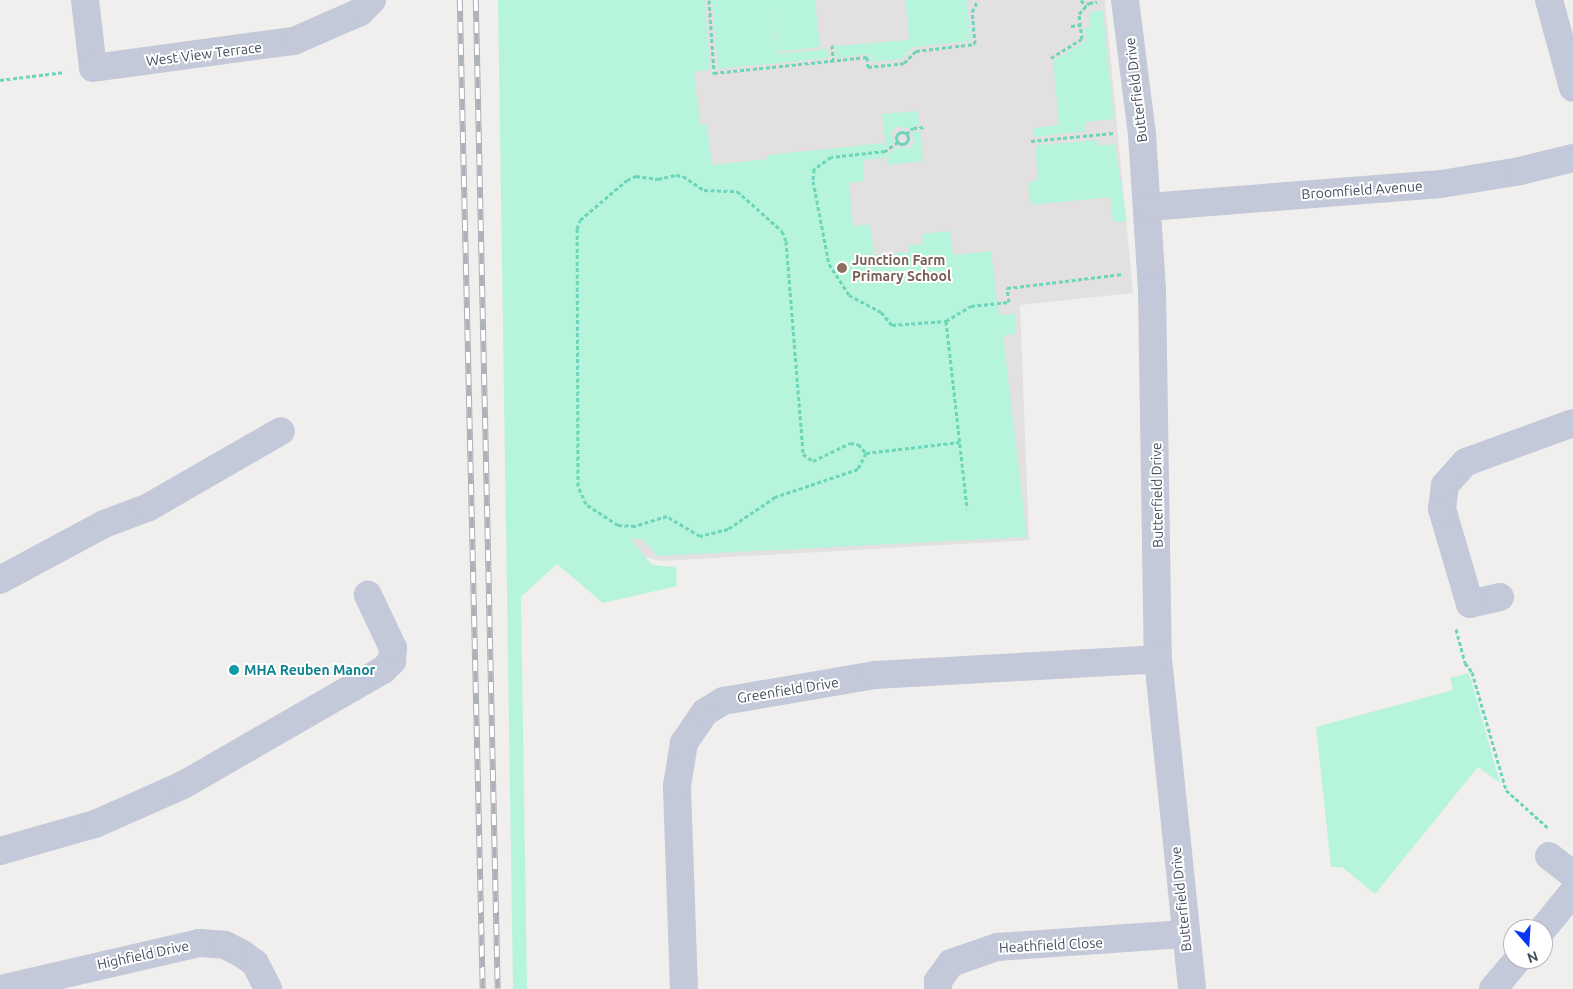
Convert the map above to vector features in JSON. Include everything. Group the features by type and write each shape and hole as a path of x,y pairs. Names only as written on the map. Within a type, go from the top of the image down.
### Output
{"street":[{"path":"85,0 93,68"},
{"name":"West View Terrace","path":"93,68 294,41 360,12 372,0"},
{"path":"1549,0 1573,88"},
{"name":"Butterfield Drive","path":"1115,1 1148,207 1158,516 1158,659 1184,934 1192,989"},
{"name":"Broomfield Avenue","path":"1148,207 1441,184 1520,171 1573,158"},
{"path":"1500,597 1470,604 1442,509 1445,485 1466,462 1573,423"},
{"path":"0,580 104,524 149,506 281,431"},
{"path":"0,851 66,834 151,800 216,767 383,670 392,661 393,648 368,595"},
{"name":"Greenfield Drive","path":"684,989 677,786 684,743 705,712 723,701 875,675 1158,659"},
{"path":"1552,845 1573,875"},
{"path":"1551,919 1573,892"},
{"name":"Heathfield Close","path":"938,989 938,981 950,963 997,946 1184,934"},
{"name":"Highfield Drive","path":"0,989 200,943 225,945 241,953 255,963 268,989"},
{"path":"1493,989 1510,969"}],"path":[{"path":"708,1 714,74 867,57 868,66 904,63 916,51 975,44 972,12 978,0"},
{"path":"1081,0 1086,6"},
{"path":"1051,58 1082,39 1079,14 1086,6 1115,1"},
{"path":"1071,26 1081,25"},
{"path":"832,45 833,60"},
{"path":"0,80 93,68"},
{"path":"898,142 898,134 906,134 913,128 926,127"},
{"path":"1031,141 1119,132"},
{"path":"906,134 906,143 898,142 885,151 831,157 814,169 829,264 849,295 880,312 892,325 946,321 971,306 1009,302 1007,288 1123,275 1122,268"},
{"path":"636,176 658,179 683,176 704,190 737,191 754,204 772,219 786,241 803,454 813,461 850,443 858,444 866,453 858,469 775,496 717,534 700,536 666,516 626,527 586,504 578,486 576,454 577,229 580,220 626,180 636,176"},
{"path":"946,321 967,509"},
{"path":"866,453 959,442"},
{"path":"1456,628 1465,663 1472,672 1506,790 1552,845"}],"shaded area":[{"name":"Junction Farm Primary School","path":"600,0 1105,0 1133,293 1020,305 1029,540 660,561 588,541 556,500 552,243 564,98"}],"green space":[{"name":"Junction Farm Primary School","path":"498,0 705,0 710,70 694,72 700,125 707,124 712,165 768,159 768,155 884,143 886,158 863,160 864,181 849,183 853,226 870,224 874,255 909,252 908,245 923,244 922,234 950,231 953,255 991,251 999,315 1015,314 1015,334 1003,336 1027,537 658,556 642,539 630,539 652,565 676,567 677,586 603,603 557,564 521,597 527,989 513,989"},
{"path":"712,0 815,0 820,47 779,52 773,4 778,54 828,49 829,58 718,69"},
{"path":"905,0 967,0 971,41 913,47 902,59 871,62 870,54 836,58 835,46 909,40"},
{"path":"1103,11 1114,119 1086,122 1086,131 1034,137 1033,128 1059,125 1053,61 1086,41 1084,28 1090,27 1089,12"},
{"path":"918,111 919,124 908,129 898,126 891,132 894,142 886,149 882,114"},
{"path":"920,130 923,161 888,165 887,154 899,147 908,149 915,143 912,133"},
{"path":"1097,140 1098,146 1115,144 1127,221 1113,222 1110,197 1031,205 1028,183 1038,180 1035,150 1037,145"},
{"path":"1469,673 1500,783 1478,767 1375,894 1342,867 1331,867 1316,727 1453,690 1450,678"}],"railway":[{"path":"460,0 483,989"},
{"path":"476,0 498,989"}],"place":[{"name":"Junction Farm Primary School","path":"842,268"},
{"name":"MHA Reuben Manor","path":"234,670"}]}
